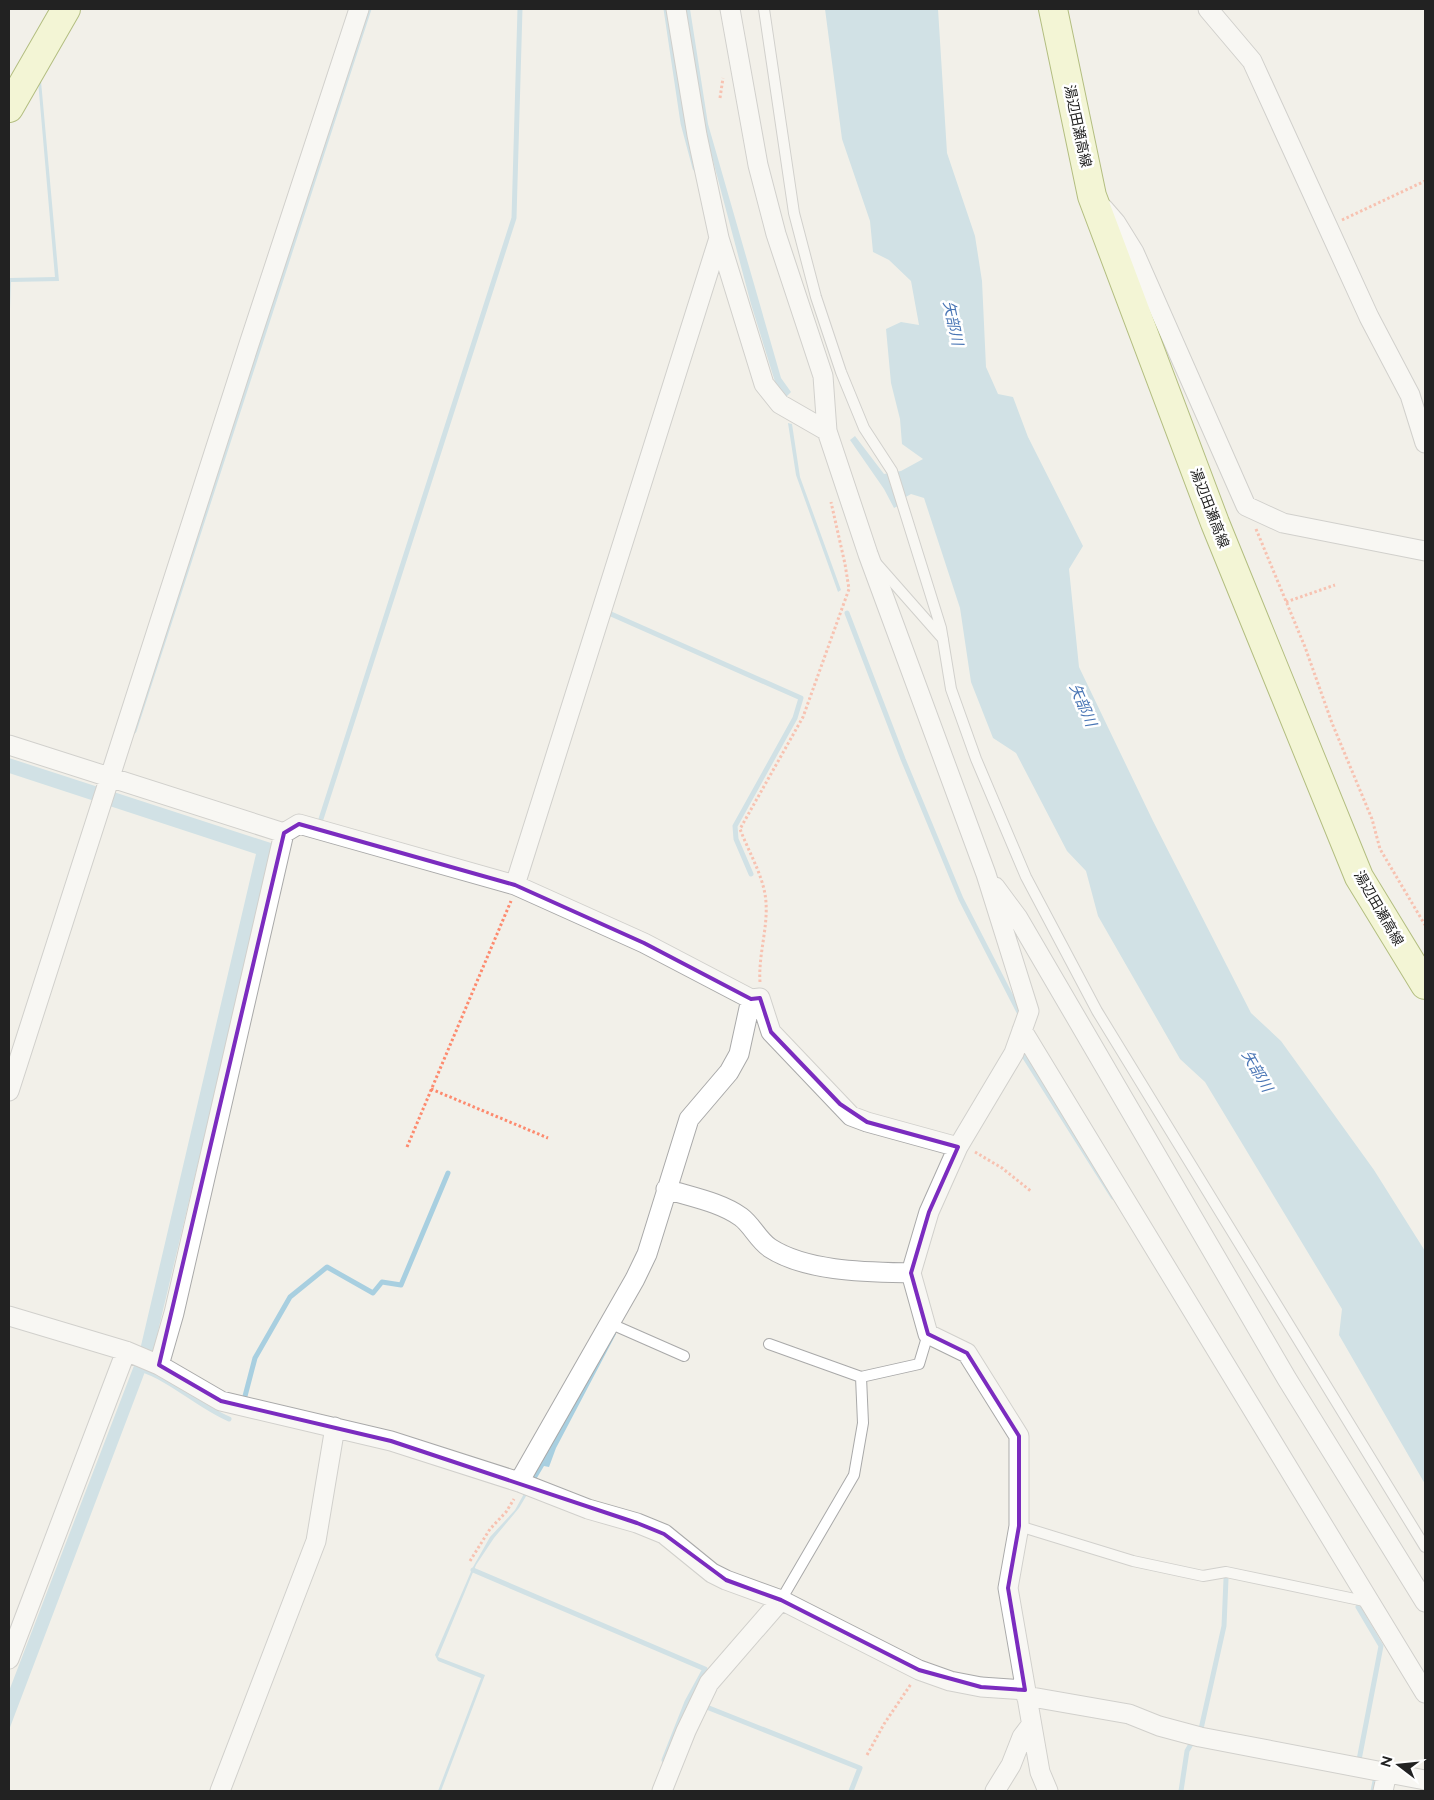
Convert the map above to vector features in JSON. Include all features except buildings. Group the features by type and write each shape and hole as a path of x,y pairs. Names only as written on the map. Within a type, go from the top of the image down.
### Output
{"main road":[{"path":"9,108 66,9"},
{"name":"湯辺田瀬高線","path":"1053,9 1092,196 1215,523 1359,877 1425,985"}],"street":[{"path":"9,1091 360,9"},
{"path":"676,9 697,135 719,238 764,384 780,404 827,431"},
{"path":"730,9 758,165 776,234 823,376 827,431 868,554 986,874 1029,1011 1014,1054 959,1145 930,1212 911,1273 928,1334 967,1353 1019,1436 1019,1526 1008,1588 1040,1772 1048,1791"},
{"path":"1208,9 1252,61 1370,317 1410,395 1425,443"},
{"path":"1092,196 1116,223 1134,252 1246,506 1283,523 1425,551"},
{"path":"516,886 719,238"},
{"path":"9,745 106,790 284,833 299,824 516,886 644,943 756,998 771,1032 851,1116 867,1122 959,1145"},
{"path":"159,1365 178,1294 284,833"},
{"path":"986,874 1018,918 1287,1379 1425,1602"},
{"path":"521,1483 647,1254 689,1119 729,1072 739,1054 756,998"},
{"path":"1022,1030 1425,1693"},
{"path":"666,1189 726,1208 742,1218 769,1248 799,1260 855,1272 911,1273"},
{"path":"9,1316 126,1351 159,1365 221,1401 391,1441 521,1483 588,1509 637,1523 664,1534 712,1573 780,1600 919,1670 950,1681 1025,1693 1129,1714 1159,1726 1200,1737 1425,1780"},
{"path":"9,1659 126,1351"},
{"path":"220,1791 316,1541 335,1427"},
{"path":"662,1791 686,1731 709,1683 780,1600"},
{"path":"995,1791 1011,1765 1022,1737 1031,1725"},
{"path":"1383,1791 1387,1772"}],"lane":[{"path":"764,9 794,213 816,297 841,372 864,428 892,471 903,502 943,639 952,689 976,759 1026,877 1084,986 1425,1547"},
{"path":"868,554 943,639"},
{"path":"610,1323 684,1356"},
{"path":"769,1344 861,1377 919,1364 928,1334"},
{"path":"780,1600 854,1475 863,1423 861,1377"},
{"path":"1019,1526 1133,1561 1203,1576 1226,1572 1370,1603"}],"path":[{"path":"1328,226 1425,181"},
{"path":"756,998 765,928 765,894 740,829 803,717 849,589 831,498"},
{"path":"1246,506 1372,819 1380,850 1425,925"},
{"path":"1286,602 1335,585"},
{"path":"407,1147 516,886"},
{"path":"431,1089 548,1138"},
{"path":"959,1145 1002,1168 1032,1192"},
{"path":"470,1561 490,1529 506,1512 521,1483"},
{"path":"867,1755 884,1724 902,1699 919,1670"}],"highlighted area":[{"path":"299,824 515,885 644,943 751,999 760,998 771,1032 840,1104 867,1122 958,1147 929,1212 911,1273 928,1334 967,1353 1019,1436 1019,1526 1008,1588 1025,1690 981,1687 919,1670 781,1600 726,1580 664,1534 637,1523 391,1441 221,1401 159,1365 284,833"}],"water":[{"path":"686,9 690,9 708,124 781,378 791,392 786,397 776,385 751,304 703,123"},
{"name":"矢部川","path":"825,9 938,9 947,153 975,236 982,281 986,367 998,394 1013,397 1028,437 1083,546 1069,569 1079,667 1153,821 1251,1013 1281,1041 1374,1170 1425,1251 1425,1484 1339,1335 1342,1309 1205,1082 1180,1059 1098,916 1086,871 1067,851 1016,753 993,738 971,682 960,608 924,498 911,494 899,501 898,506 894,508 884,489 850,440 855,436 884,474 901,471 923,459 902,444 900,419 891,383 886,329 901,322 919,325 911,281 889,260 873,252 870,221 842,139"},
{"path":"38,81 41,81 59,281 11,282 9,336 9,278 55,277"},
{"path":"788,423 792,424 800,477 841,590 838,592 796,475"},
{"path":"9,758 274,844 154,1348 9,1730 9,1691 140,1350 256,854 9,773"},
{"path":"613,1333 616,1334 556,1448 549,1467 544,1466 519,1508 494,1538 476,1565 438,1657 485,1675 441,1791 438,1791 481,1678 438,1661 435,1655 473,1567 490,1537 515,1510"}],"waterway":[{"path":"134,731 369,9"},
{"path":"321,819 514,218 520,9"},
{"path":"666,9 683,123 695,168"},
{"path":"847,613 903,759 961,899 1019,1012"},
{"path":"611,614 801,698 795,718 735,826 736,839 751,874"},
{"path":"1024,1056 1113,1197"},
{"path":"244,1400 255,1358 290,1297 327,1267 373,1293 382,1282 401,1285 448,1173"},
{"path":"140,1369 163,1379 206,1407 229,1419"},
{"path":"473,1570 705,1669 687,1702 664,1760"},
{"path":"1201,1729 1224,1626 1226,1579"},
{"path":"1358,1607 1381,1646 1359,1760"},
{"path":"704,1706 860,1768 851,1791"},
{"path":"1181,1791 1187,1751 1191,1744"},
{"path":"1373,1791 1375,1781"}]}
